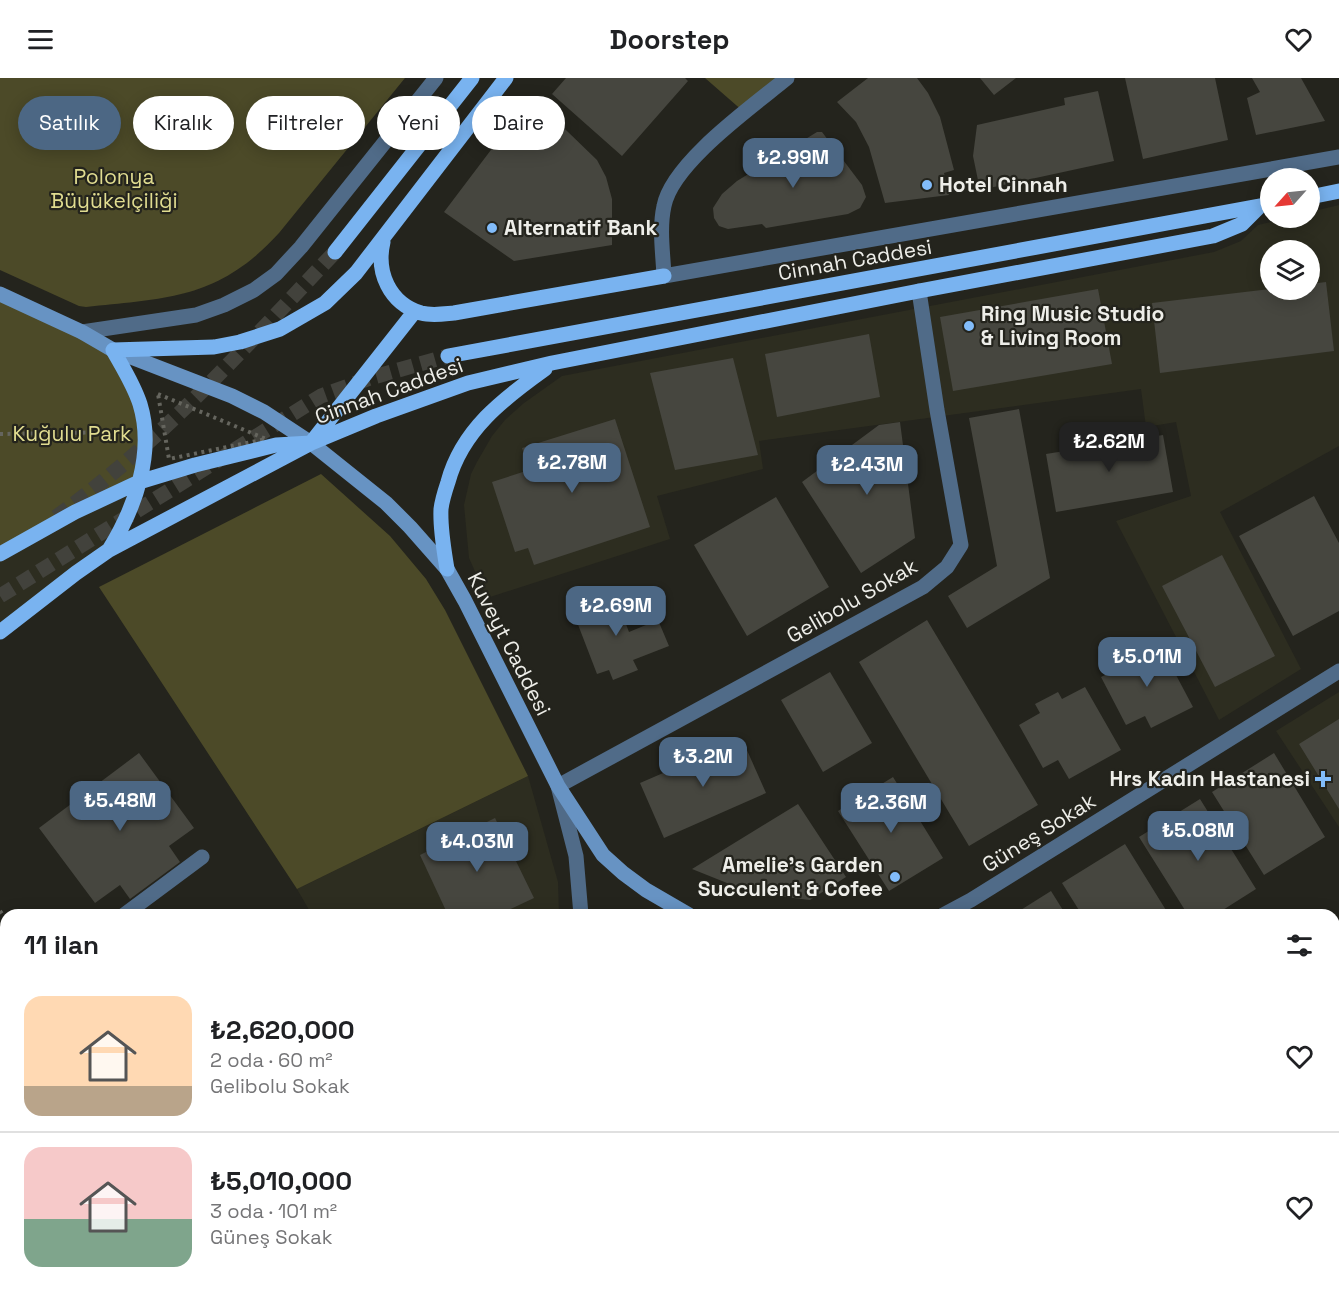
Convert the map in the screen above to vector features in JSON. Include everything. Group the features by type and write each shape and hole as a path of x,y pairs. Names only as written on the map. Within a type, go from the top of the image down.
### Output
{"main road":[{"path":"335,252 472,78"},
{"path":"109,550 124,526 139,482 145,431 140,404 130,380 113,351 214,347 240,342 280,329 325,303 356,273 384,239 506,78"},
{"path":"1320,195 1339,191"},
{"name":"Cinnah Caddesi","path":"448,356 1260,206"},
{"name":"Cinnah Caddesi","path":"311,443 376,416 468,383 552,363 1213,236 1242,224 1260,209"},
{"path":"384,239 380,268 385,280 401,302 415,311 436,315 664,276"},
{"name":"Kuveyt Caddesi","path":"0,294 82,332 113,351 221,391 264,412 311,443 386,503 447,569 558,786 603,855 646,891 678,909"},
{"path":"0,632 109,550 311,443 415,311"},
{"path":"447,569 441,509 456,460 473,431 488,413 509,394 552,363"},
{"path":"0,554 75,512 139,482 195,465 276,445 311,443"}],"street":[{"path":"82,332 162,322 196,315 224,305 254,290 276,274 301,247 436,78"},
{"path":"787,78 719,135 685,168 670,187 664,206 662,224 664,276 1339,158"},
{"name":"Gelibolu Sokak","path":"558,786 867,619 923,587 947,567 961,545 919,291"},
{"name":"Güneş Sokak","path":"954,909 1339,670"},
{"path":"558,786 576,856 580,909"},
{"path":"132,909 202,857"}],"path":[{"path":"158,394 266,439 203,452 169,459 158,394"},
{"path":"0,434 145,431"}],"shaded area":[{"path":"1339,205 1339,446 1220,512 1301,669 1219,720 1116,521 1191,496 1176,422 1146,427 1141,389 759,441 763,469 657,496 670,539 487,598 469,558 464,505 471,474 492,436 505,420 524,403 562,376 1214,252 1241,241 1260,225 1260,228 1320,228 1320,210"},
{"name":"Kuğulu Park","path":"0,294 139,482 109,550 0,632"},
{"name":"Hrs Kadın Hastanesi","path":"1339,692 1339,827 1276,731"},
{"path":"528,776 558,882 559,909 309,909 297,889"}],"green space":[{"name":"Polonya Büyükelçiliği","path":"0,78 405,78 390,96 377,96 377,112 365,127 365,96 246,96 246,150 346,150 279,233 257,255 213,283 168,297 86,307 79,306 0,270"},
{"path":"705,78 787,78 744,112"},
{"name":"Kuğulu Park","path":"0,294 113,351 140,404 139,482 0,554"},
{"path":"321,474 390,536 426,579 445,610 528,776 297,889 99,587"}],"building":[{"path":"566,78 685,78 688,81 622,156 565,106 565,96 552,94"},
{"path":"868,78 917,78 928,93 940,117 954,170 944,173 949,195 885,203 869,147 856,122 837,102"},
{"path":"980,78 1016,78 994,95"},
{"path":"1125,78 1215,78 1228,140 1143,159"},
{"path":"1252,78 1301,78 1325,121 1256,135 1247,98 1260,92"},
{"path":"1098,91 1114,161 980,190 973,156 977,125 1065,105 1064,98"},
{"path":"565,129 597,160 606,177 612,199 612,245 514,261 444,212 491,150 565,150"},
{"path":"817,132 822,132 862,185 866,197 860,208 848,214 766,228 762,224 728,229 719,226 714,218 713,208 722,194 737,181"},
{"path":"1326,282 1334,351 1160,373 1152,303 1260,290 1260,300 1320,300 1320,283"},
{"path":"1098,289 1112,364 953,391 940,317"},
{"path":"869,334 880,397 777,417 765,354"},
{"path":"733,358 758,455 675,470 650,373"},
{"path":"1019,409 1050,578 967,628 948,596 997,566 969,418"},
{"path":"615,419 650,527 534,565 528,548 515,552 492,482 529,470 522,448"},
{"path":"900,422 915,538 861,573 802,482 879,425"},
{"path":"1163,435 1173,492 1056,512 1046,454"},
{"path":"1314,496 1339,543 1339,611 1293,636 1239,536"},
{"path":"776,497 829,587 747,636 694,545"},
{"path":"1222,555 1275,656 1215,687 1162,586"},
{"path":"614,593 629,632 658,620 669,646 633,660 638,670 613,680 609,670 597,674 572,609"},
{"path":"927,620 1038,805 969,846 859,662"},
{"path":"1159,643 1193,707 1151,728 1145,716 1126,725 1101,677 1123,666 1121,663"},
{"path":"830,672 872,743 823,772 781,700"},
{"path":"1085,687 1121,750 1069,779 1058,760 1043,768 1019,725 1040,713 1035,704 1058,692 1062,699"},
{"path":"1339,719 1339,809 1299,744"},
{"path":"742,739 766,793 664,838 640,783"},
{"path":"139,753 194,828 169,846 180,862 130,899 120,885 95,903 39,828"},
{"path":"1274,753 1325,837 1264,875 1212,792"},
{"path":"893,777 943,858 889,891 838,811"},
{"path":"1200,799 1256,889 1224,909 1184,909 1139,837"},
{"path":"798,804 846,877 810,900 747,891 692,869"},
{"path":"495,818 534,898 511,909 445,909 420,855"},
{"path":"1125,844 1165,909 1078,909 1062,883"},
{"path":"1051,891 1062,909 1022,909"}],"tunnel":[{"path":"56,517 95,488 167,425 236,357 335,252"},
{"path":"0,596 321,396 370,378 448,356"}],"place":[{"name":"Hotel Cinnah","path":"927,185"},
{"name":"Alternatif Bank","path":"492,228"},
{"name":"Ring Music Studio & Living Room","path":"969,326"},
{"name":"Hrs Kadın Hastanesi","path":"1323,779"},
{"name":"Amelie's Garden Succulent & Cofee","path":"895,877"}]}
